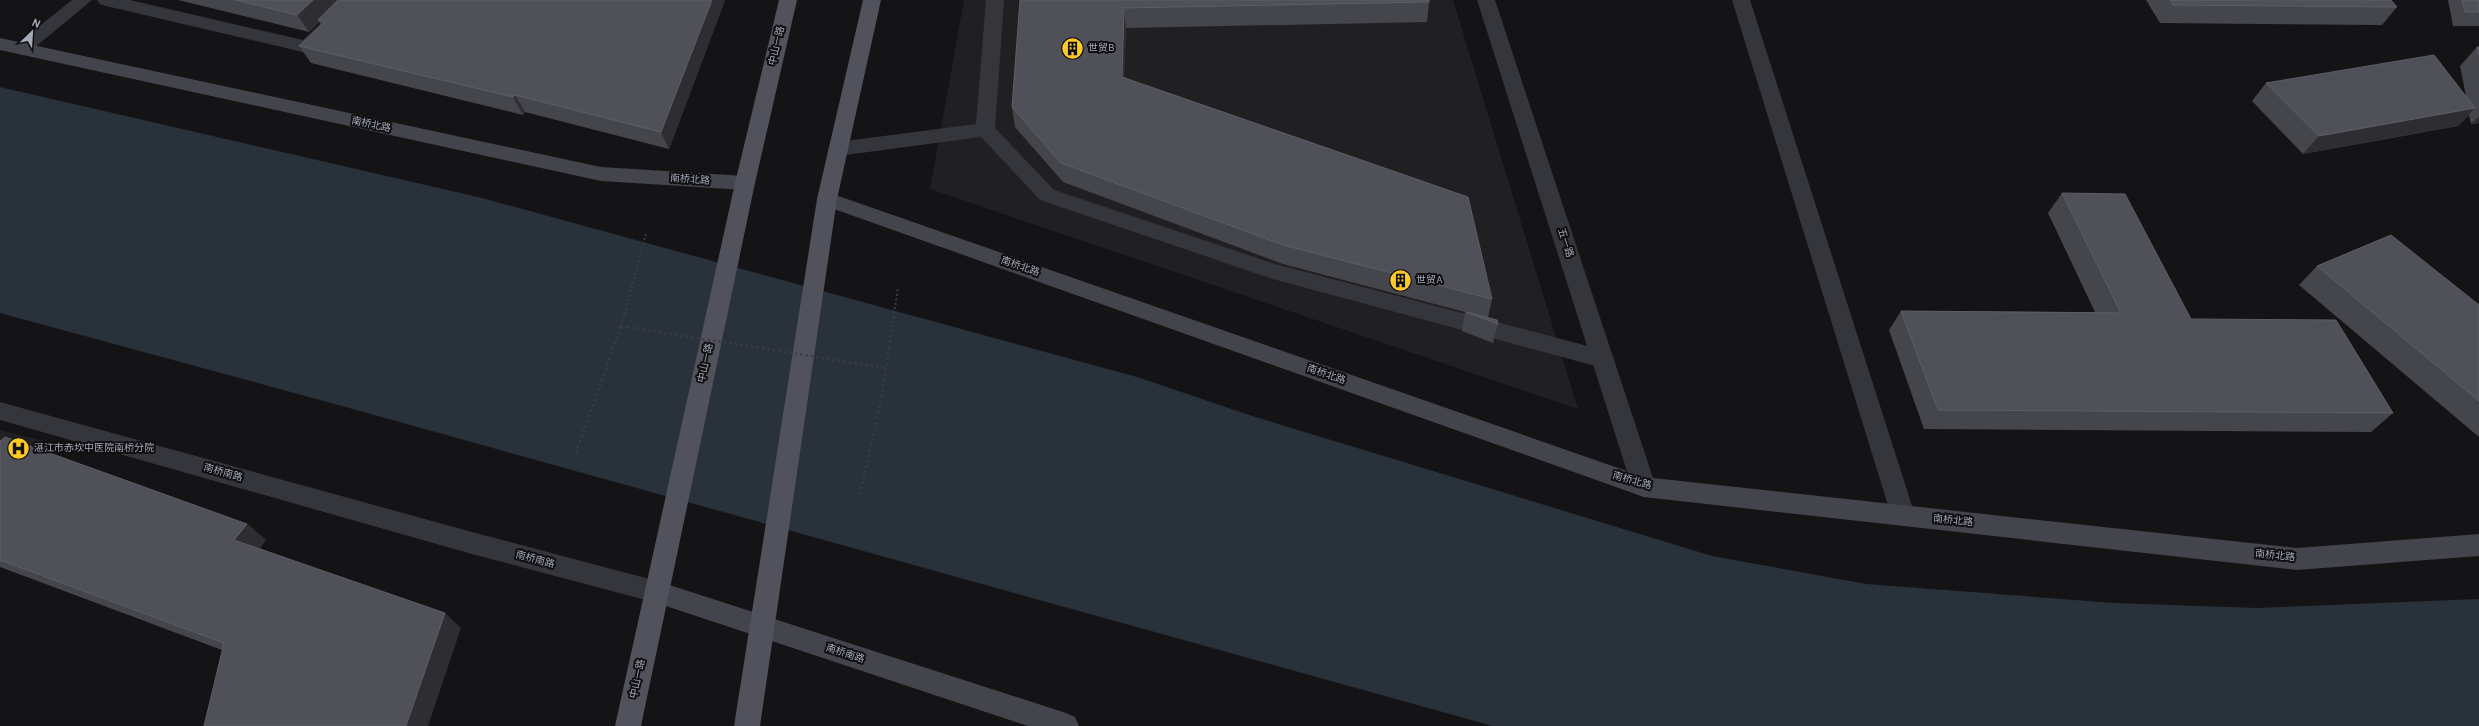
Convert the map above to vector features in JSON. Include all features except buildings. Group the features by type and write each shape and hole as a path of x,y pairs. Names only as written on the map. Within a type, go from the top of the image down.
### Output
{"main road":[{"name":"中山一路","path":"628,726 745,183 788,0"},
{"path":"748,726 827,200 872,0"}],"street":[{"path":"22,49 83,0"},
{"path":"106,0 307,47 355,0"},
{"path":"994,0 985,130 1047,195 1273,271 1603,359"},
{"name":"五一路","path":"1486,0 1644,487"},
{"path":"1741,0 1904,515"},
{"name":"南桥北路","path":"0,44 601,174 745,183"},
{"path":"838,149 985,130"},
{"name":"南桥北路","path":"827,200 1644,487 2297,559 2479,545"},
{"name":"南桥南路","path":"0,411 472,543 657,592 1066,726"}],"path":[{"path":"576,454 621,326 646,234"},
{"path":"860,494 879,414 898,287"},
{"path":"621,326 886,368"}],"shaded area":[{"path":"964,0 1453,0 1578,409 930,189"},
{"path":"0,87 482,198 1137,377 1249,415 1712,556 1866,584 2114,603 2257,608 2479,599 2479,726 1493,726 342,406 0,313"},
{"name":"湛江市赤坎中医院南桥分院","path":"0,430 44,441 0,478"}],"place":[{"name":"世贸B","path":"1073,48"},
{"name":"世贸A","path":"1401,280"},
{"name":"湛江市赤坎中医院南桥分院","path":"18,448"}]}
